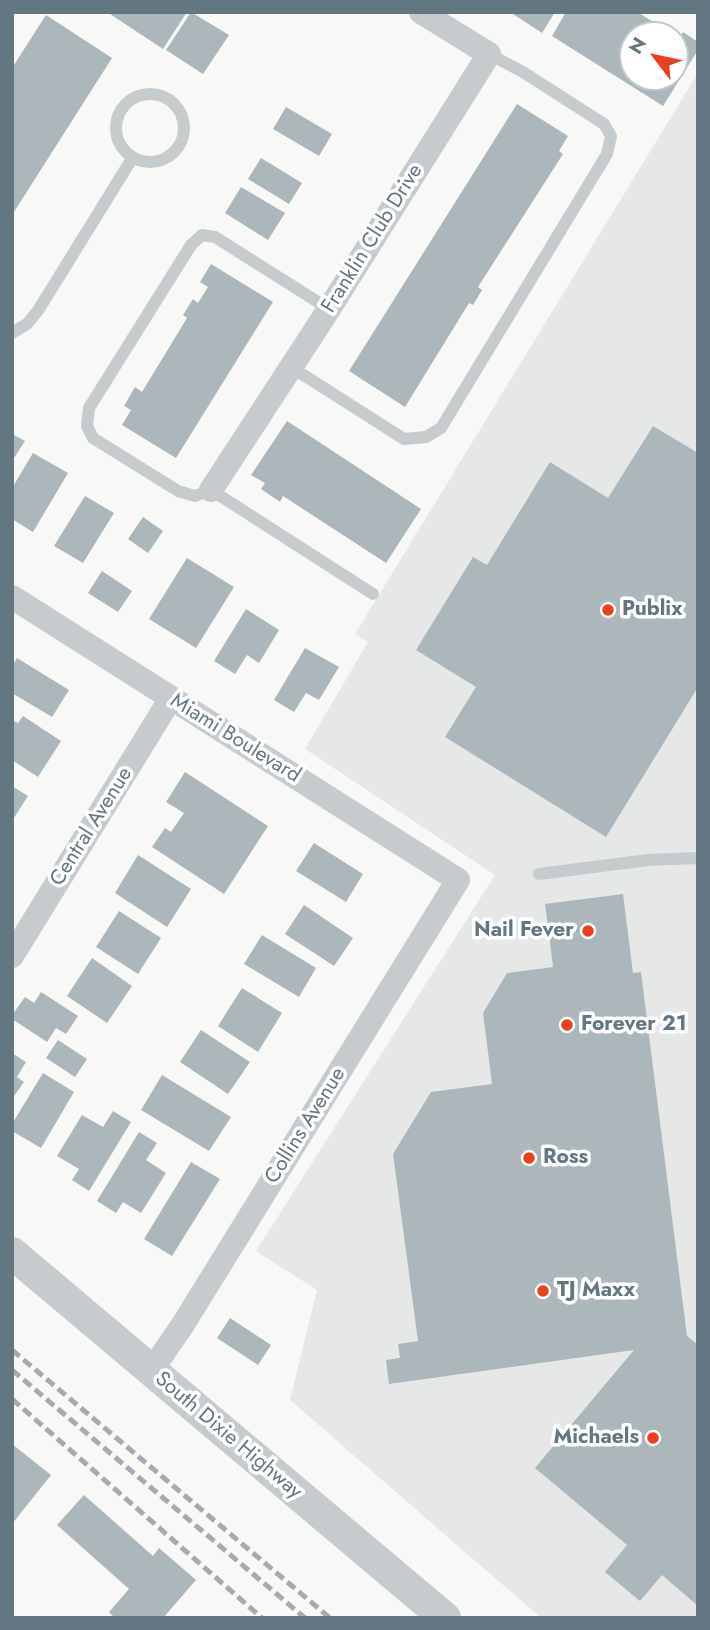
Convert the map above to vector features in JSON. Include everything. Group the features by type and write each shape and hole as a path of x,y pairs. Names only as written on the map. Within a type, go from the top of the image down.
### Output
{"street":[{"path":"421,12 489,54"},
{"name":"Franklin Club Drive","path":"211,490 329,309 489,54"},
{"name":"Miami Boulevard","path":"12,597 458,880"},
{"name":"Central Avenue","path":"12,956 171,698"},
{"name":"Collins Avenue","path":"151,1371 183,1326 458,880"},
{"name":"South Dixie Highway","path":"12,1253 444,1618"}],"lane":[{"path":"291,367 404,439 426,437 441,428 607,154 611,136 604,124 523,72 489,54"},
{"path":"148,94 168,99 181,115 184,125 179,145 172,154 163,159 142,161 132,157 124,150 116,131 121,110 128,102 148,94"},
{"path":"12,333 27,324 39,309 132,157"},
{"path":"329,309 215,237 202,235 191,246 89,408 87,426 93,438 178,491 195,496 211,490 373,594"},
{"path":"539,874 648,860 698,858"}],"shaded area":[{"path":"698,73 698,1618 541,1618 290,1400 317,1290 256,1251 495,875 305,749 368,642 355,634"}],"building":[{"path":"107,12 187,12 163,49"},
{"path":"191,12 229,35 203,74 166,50"},
{"path":"510,12 555,12 542,33"},
{"path":"566,12 637,12 652,21 619,21 619,78 552,36"},
{"path":"46,15 112,58 12,215 12,68"},
{"path":"689,36 698,42 698,50 689,64"},
{"path":"639,91 672,91 663,106"},
{"path":"517,104 568,136 559,151 563,154 478,287 482,290 473,305 469,303 405,407 349,371"},
{"path":"286,107 332,134 319,156 273,129"},
{"path":"261,158 302,183 289,204 248,179"},
{"path":"241,187 285,213 268,240 225,213"},
{"path":"211,264 273,302 176,458 122,425 131,410 124,406 135,387 142,392 187,318 183,315 193,299 198,303 208,287 200,282"},
{"path":"287,421 421,509 386,563 283,496 280,502 261,489 265,483 251,475"},
{"path":"653,426 698,453 698,687 606,837 445,737 476,687 416,650 473,557 487,565 550,462 608,498"},
{"path":"12,434 25,441 12,461"},
{"path":"33,453 68,473 33,532 12,519 12,488"},
{"path":"85,496 114,513 83,563 54,546"},
{"path":"143,517 163,531 148,553 128,539"},
{"path":"187,558 234,587 196,648 149,619"},
{"path":"102,571 132,591 118,612 88,593"},
{"path":"246,609 279,630 259,663 247,655 235,674 214,661"},
{"path":"305,648 339,667 319,700 306,693 294,712 274,700"},
{"path":"17,658 69,690 52,717 12,693 12,666"},
{"path":"23,716 61,741 38,777 12,760 12,720 18,723"},
{"path":"185,772 268,826 224,894 152,847 165,828 171,832 184,813 166,802"},
{"path":"12,786 28,796 12,821"},
{"path":"314,843 363,874 346,902 296,871"},
{"path":"138,855 191,889 167,927 115,893"},
{"path":"623,894 633,973 641,972 687,1336 698,1345 698,1606 662,1575 640,1601 605,1572 627,1545 535,1468 634,1350 389,1384 386,1360 400,1358 398,1344 418,1341 393,1154 431,1092 492,1084 483,1013 507,973 553,967 545,904"},
{"path":"304,905 353,938 334,966 285,934"},
{"path":"119,911 161,938 138,974 96,947"},
{"path":"262,935 316,968 299,997 244,964"},
{"path":"92,958 132,986 107,1023 67,996"},
{"path":"242,988 282,1013 258,1052 218,1026"},
{"path":"41,992 78,1016 66,1034 56,1028 47,1042 12,1019 25,997 34,1003"},
{"path":"201,1030 250,1062 228,1094 180,1062"},
{"path":"58,1040 87,1059 75,1077 46,1058"},
{"path":"12,1053 26,1062 17,1077 24,1082 12,1099"},
{"path":"43,1073 74,1092 41,1148 12,1131 12,1124"},
{"path":"162,1075 231,1117 209,1151 141,1110"},
{"path":"113,1111 131,1122 89,1191 72,1180 79,1169 57,1156 82,1115 103,1127"},
{"path":"139,1132 157,1143 146,1160 166,1173 141,1213 123,1202 116,1213 97,1201"},
{"path":"191,1162 220,1179 172,1256 144,1239"},
{"path":"230,1318 271,1345 258,1365 217,1338"},
{"path":"12,1444 51,1475 12,1524"},
{"path":"84,1495 153,1556 159,1548 196,1580 163,1618 115,1618 109,1612 129,1589 57,1525"}],"railway":[{"path":"12,1350 330,1618"},
{"path":"12,1370 305,1618"},
{"path":"12,1399 262,1618"}],"place":[{"name":"Publix","path":"608,610"},
{"name":"Nail Fever","path":"588,931"},
{"name":"Forever 21","path":"567,1025"},
{"name":"Ross","path":"529,1158"},
{"name":"TJ Maxx","path":"543,1291"},
{"name":"Michaels","path":"653,1438"}]}
